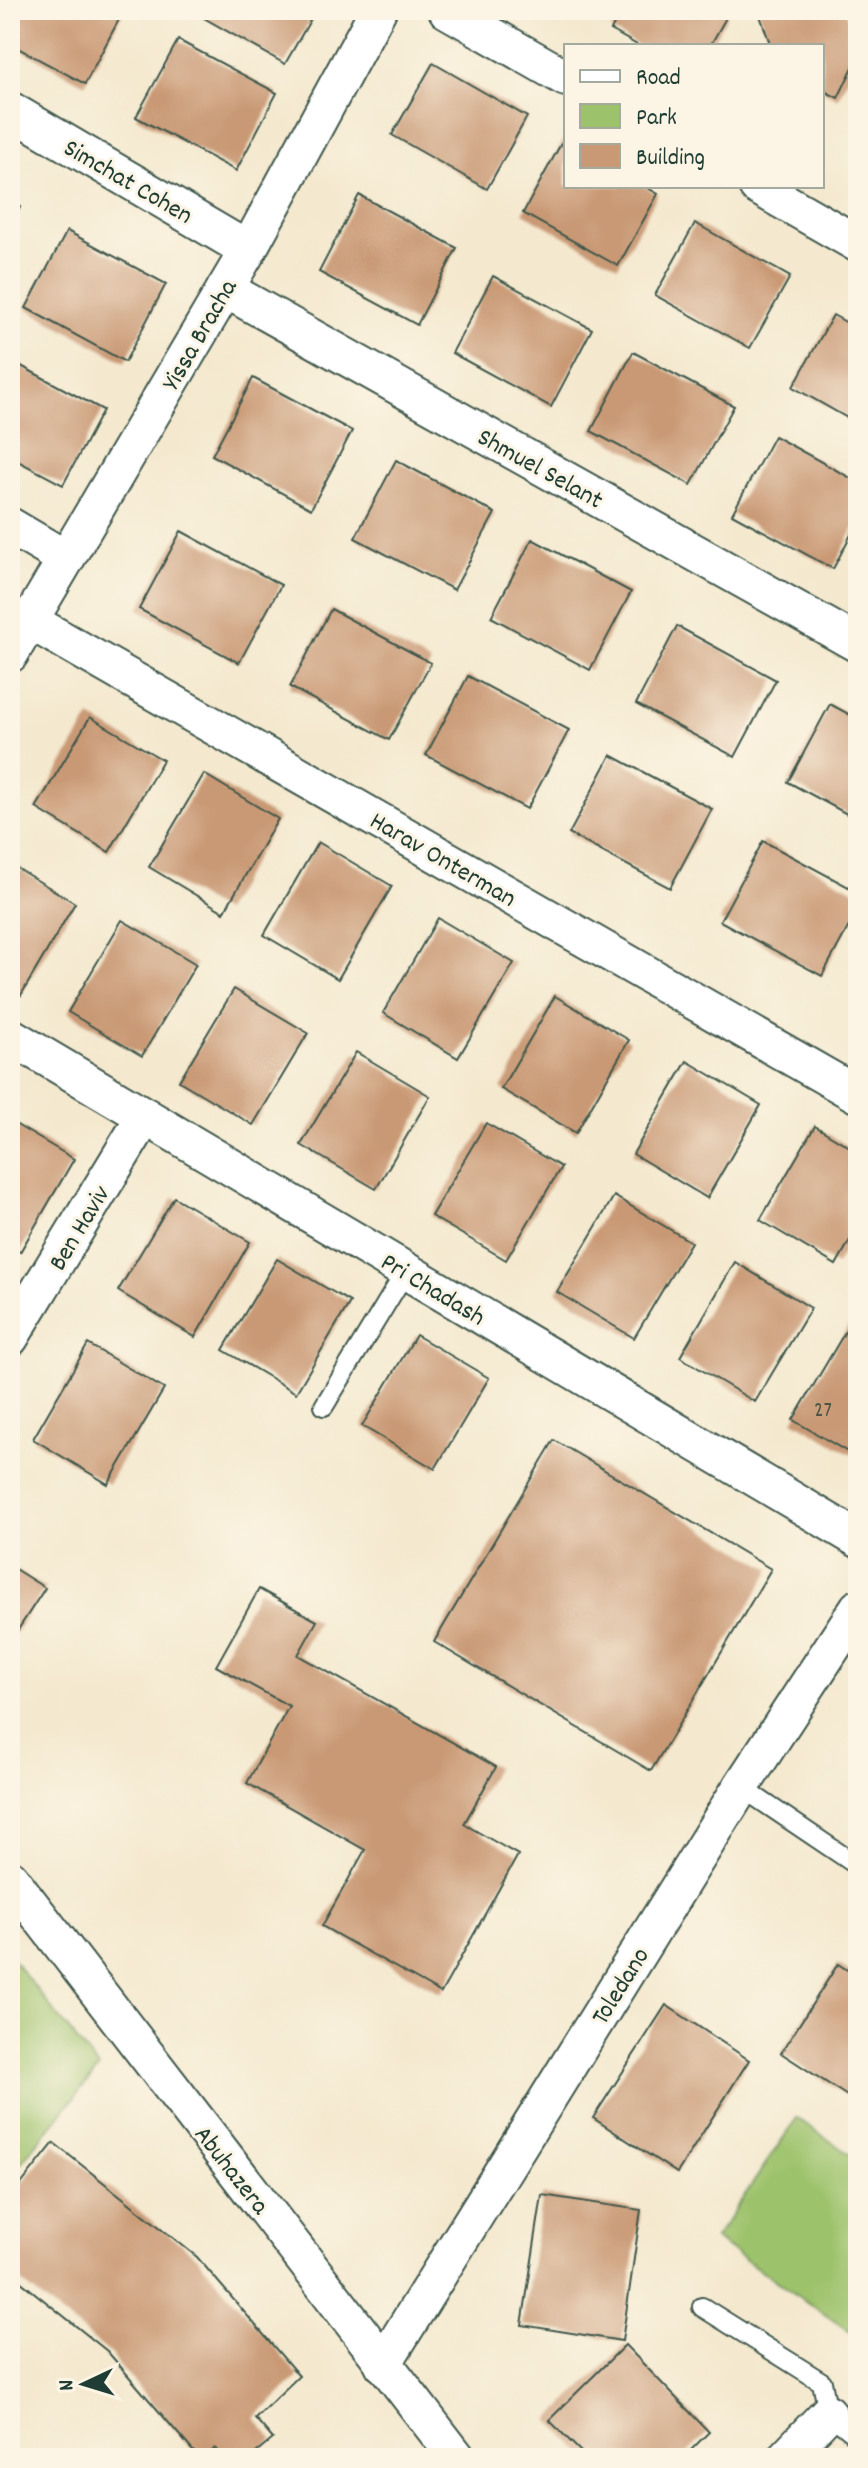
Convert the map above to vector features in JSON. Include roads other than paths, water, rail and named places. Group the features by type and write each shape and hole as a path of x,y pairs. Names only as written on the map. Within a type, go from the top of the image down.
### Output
{"street":[{"name":"Yissa Bracha","path":"10,654 248,250 378,10"},
{"path":"447,10 564,77"},
{"name":"Simchat Cohen","path":"10,110 248,250"},
{"path":"760,188 858,244"},
{"name":"Shmuel Selant","path":"225,289 858,644"},
{"path":"10,526 66,559"},
{"name":"Harav Onterman","path":"30,621 858,1095"},
{"name":"Pri Chadash","path":"10,1036 858,1539"},
{"name":"Ben Haviv","path":"10,1338 145,1116"},
{"name":"Toledano","path":"383,2364 741,1787 858,1608"},
{"name":"Abuhazera","path":"10,1878 457,2458"},
{"path":"785,2458 828,2413"}],"lane":[{"path":"324,1406 406,1271"},
{"path":"741,1787 858,1866"},
{"path":"702,2307 822,2382 828,2413 858,2437"}]}
